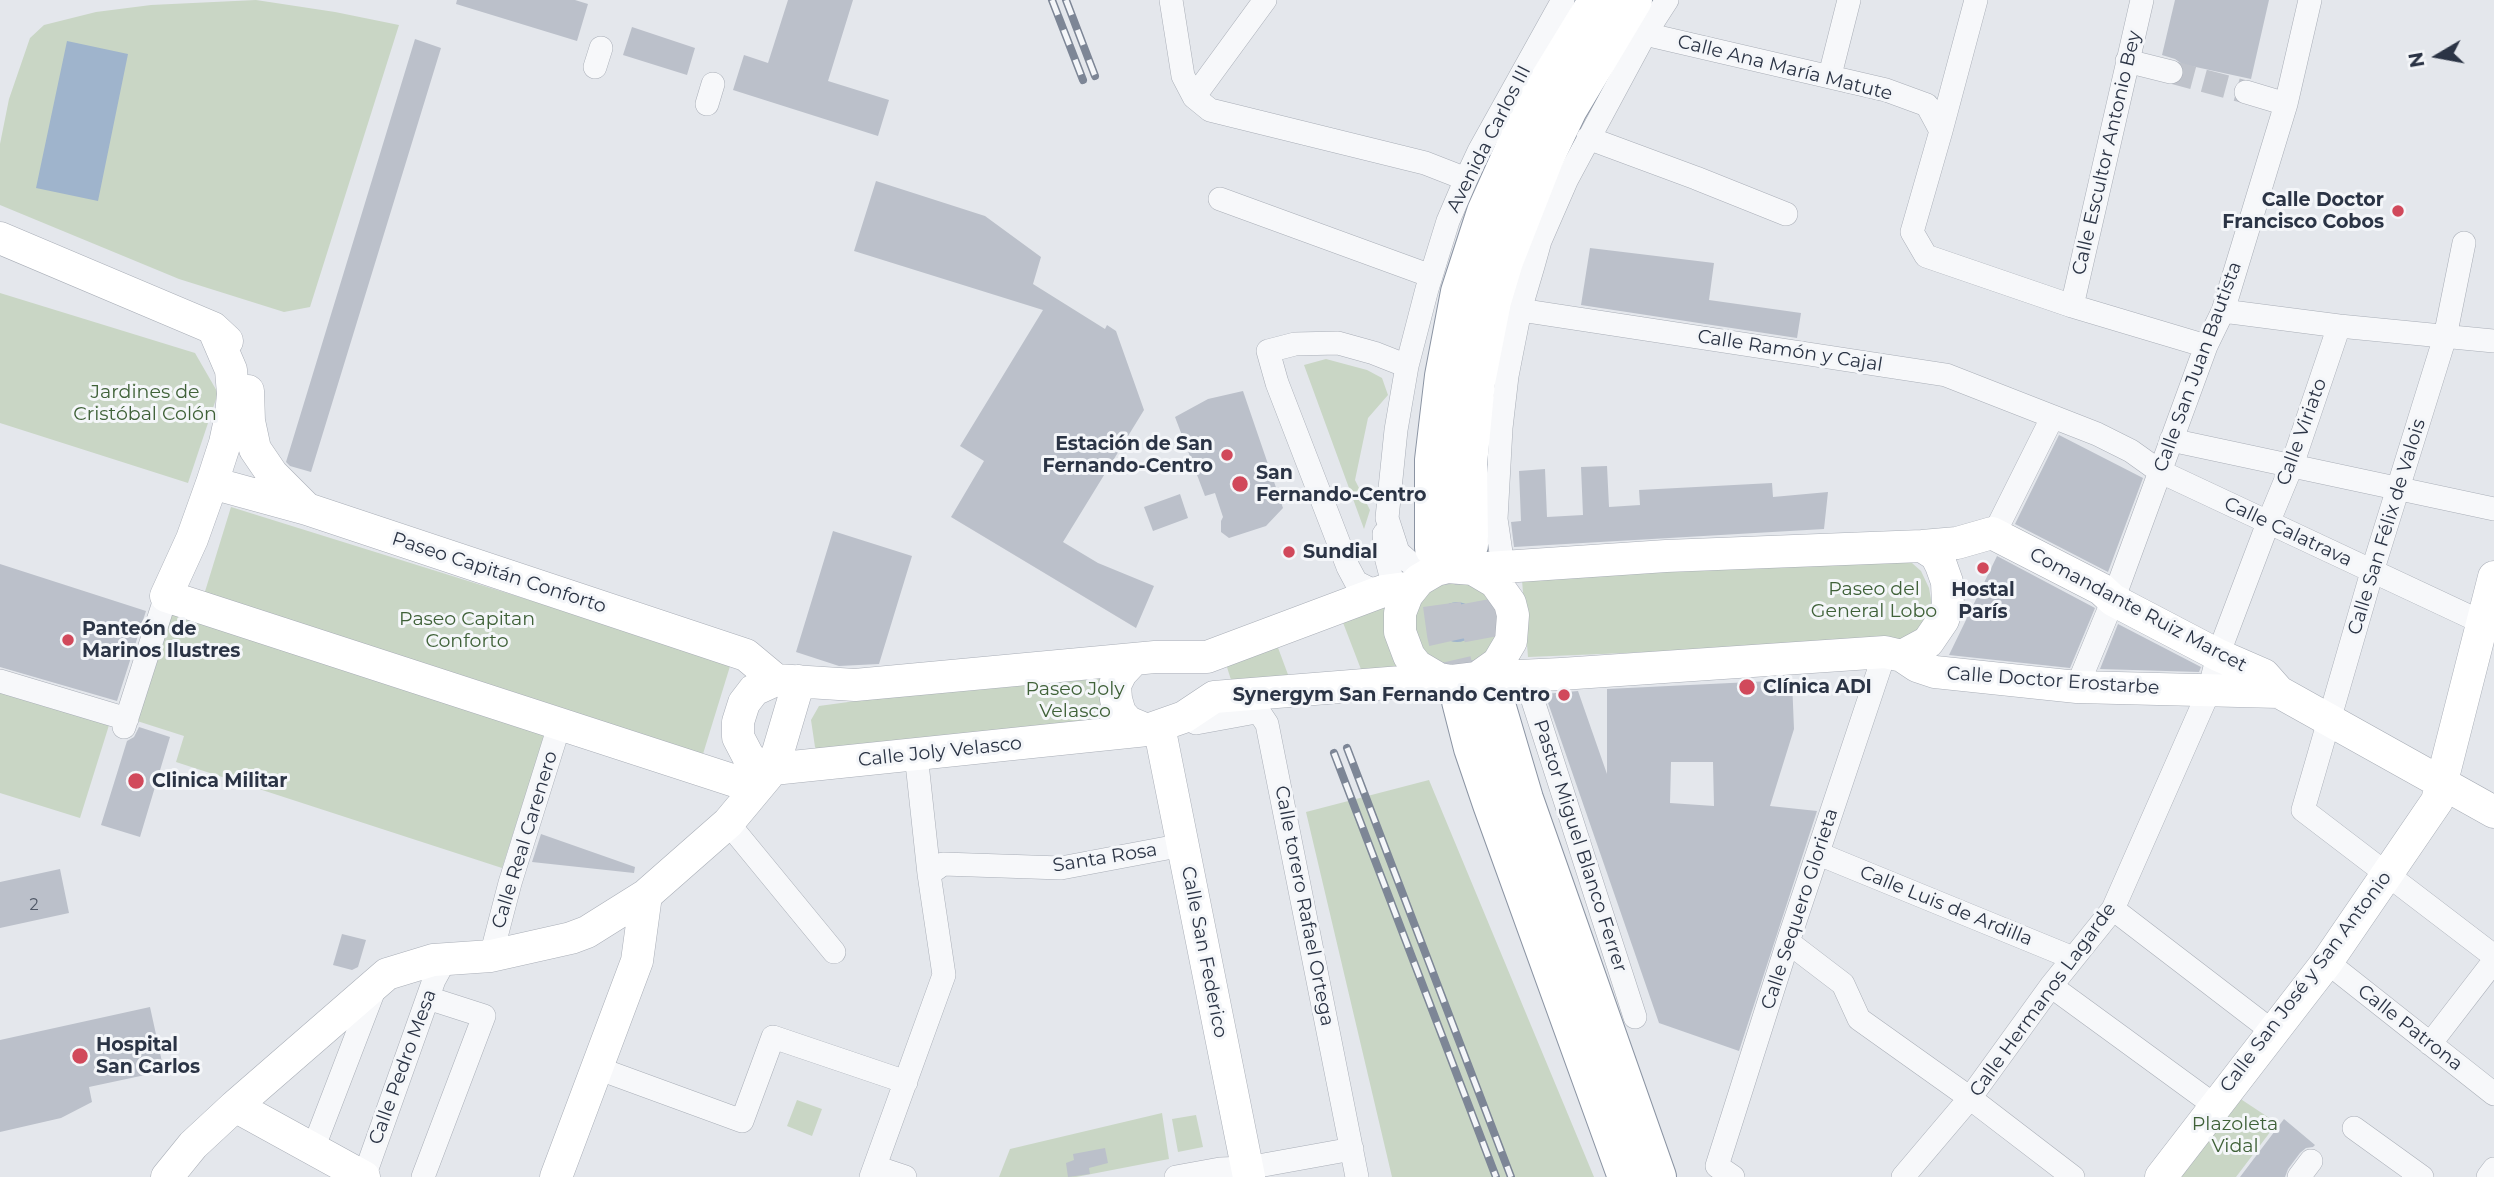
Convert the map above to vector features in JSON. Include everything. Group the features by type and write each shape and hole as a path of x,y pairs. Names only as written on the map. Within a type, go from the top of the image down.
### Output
{"highway":[{"path":"1433,576 1434,460 1452,332 1466,271 1486,212 1542,92 1598,0"},
{"path":"1433,576 1468,464 1476,382 1496,288 1518,222 1544,159 1574,99 1639,17"},
{"path":"1468,689 1473,748 1627,1177"},
{"path":"1468,689 1524,799 1657,1177"}],"street":[{"path":"1171,0 1183,76 1194,97 1210,110 1424,163 1465,179"},
{"path":"1194,97 1265,0"},
{"path":"1468,689 1417,666 1409,656 1400,632 1433,576 1496,519 1507,376 1520,310 1540,242 1639,17 1667,0"},
{"path":"1830,75 1849,0"},
{"path":"1976,0 1912,232 1926,256 2072,306 2206,346"},
{"name":"Calle Escultor Antonio Bey","path":"2072,306 2142,0"},
{"name":"Calle San Juan Bautista","path":"2077,687 2113,600 2206,346 2223,311 2286,104 2310,0"},
{"name":"Avenida Carlos III","path":"1433,576 1385,553 1384,526 1395,430 1408,366 1448,221 1465,179 1553,4"},
{"name":"Calle Ana María Matute","path":"1639,17 1886,90 1927,105 1941,131"},
{"path":"2127,61 2171,72"},
{"path":"2246,92 2286,104"},
{"path":"1588,138 1786,214"},
{"path":"1220,199 1432,276"},
{"path":"0,238 213,328 231,345 246,372 249,421 255,449 272,474 307,509"},
{"name":"Calle San Félix de Valois","path":"2387,875 2302,810 2445,337 2464,243"},
{"name":"Calle Ramón y Cajal","path":"1520,310 1946,374 2120,446 2160,471"},
{"path":"2223,311 2339,326 2494,341"},
{"name":"Calle Viriato","path":"2218,655 2292,466 2339,326"},
{"path":"0,681 126,723 166,596 192,539 225,443 233,394 230,370 213,328"},
{"path":"1408,366 1338,343 1295,344 1268,351 1277,383 1348,567 1356,582 1368,589 1433,576 1666,556 1957,543 1992,533 2052,418"},
{"path":"2171,440 2494,509"},
{"name":"Calle Calatrava","path":"2160,471 2488,625"},
{"name":"Paseo Capitán Conforto","path":"212,483 307,509 746,655 787,681"},
{"path":"1387,518 1398,552 1415,567 1433,576"},
{"name":"Comandante Ruiz Marcet","path":"1992,533 2101,589 2113,600 2218,655 2264,675 2279,692"},
{"path":"1134,659 1121,673 1115,685 1120,713 1128,722 1163,724 1214,697 1468,689 1525,676 1894,654 1928,642 1943,620 1948,605 1947,582 1941,565 1936,555 1922,546"},
{"path":"773,769 750,760 738,737 738,722 744,703 754,690 787,681 855,685 1156,657 1207,657 1433,576 1485,574 1504,592 1513,615 1511,641 1506,653 1468,689"},
{"name":"Calle San José y San Antonio","path":"2161,1177 2327,962 2437,801 2488,625 2493,586"},
{"path":"166,596 560,723"},
{"name":"Calle Doctor Erostarbe","path":"1894,654 1935,672 2077,687 2279,692"},
{"name":"Calle Sequero Glorieta","path":"1725,1171 1788,942 1818,854 1894,654"},
{"name":"Calle Hermanos Lagarde","path":"1911,1174 2051,986 2113,909 2208,691 2218,655"},
{"path":"1207,657 1214,697"},
{"name":"Pastor Miguel Blanco Ferrer","path":"1525,676 1635,1017"},
{"path":"167,1177 193,1145 235,1106 387,974 410,965 446,958 491,956 559,941 586,932 646,895 729,823 773,769 787,681"},
{"path":"2279,692 2330,718 2494,812"},
{"name":"Calle torero Rafael Ortega","path":"1163,724 1196,723 1249,713 1261,715 1267,724 1357,1177"},
{"name":"Calle Joly Velasco","path":"560,723 735,781 773,769 1163,724"},
{"name":"Calle Real Carenero","path":"491,956 510,884 560,723"},
{"name":"Calle San Federico","path":"1163,724 1183,845 1248,1173"},
{"path":"905,1177 873,1172 944,975 936,869 916,754"},
{"path":"729,823 834,952"},
{"name":"Santa Rosa","path":"936,869 1061,868 1183,845"},
{"name":"Calle Luis de Ardilla","path":"1818,854 2073,958"},
{"path":"2387,875 2494,956"},
{"path":"556,1177 637,961 646,895"},
{"path":"2113,909 2272,1031"},
{"path":"1788,942 1843,984 1859,1019 1970,1098 2073,1177"},
{"name":"Calle Pedro Mesa","path":"364,1177 428,998 446,958"},
{"path":"2430,1044 2494,961"},
{"name":"Calle Patrona","path":"2327,962 2494,1094"},
{"path":"313,1149 377,982"},
{"path":"2051,986 2214,1105"},
{"path":"423,1177 484,1016 428,998"},
{"path":"597,1068 743,1121 773,1037 906,1082"},
{"path":"235,1106 364,1177"},
{"path":"2354,1128 2422,1177"},
{"path":"1176,1177 1220,1169 1248,1173 1352,1149"},
{"path":"2488,1177 2494,1169"}],"green space":[{"path":"256,0 399,25 310,307 284,312 179,279 0,205 0,144 9,99 30,38 44,25 96,12 151,5"},
{"name":"Jardines de Cristóbal Colón","path":"0,293 195,353 218,393 188,483 0,423"},
{"path":"1326,359 1367,370 1382,378 1388,395 1368,418 1355,480 1370,510 1364,529 1304,365"},
{"name":"Paseo Capitan Conforto","path":"231,507 731,663 703,754 203,598"},
{"name":"Paseo del General Lobo","path":"1896,557 1912,563 1921,571 1929,588 1932,605 1921,631 1894,642 1528,657 1522,580"},
{"path":"1457,580 1485,590 1498,613 1496,640 1489,652 1466,665 1452,666 1439,663 1428,655 1418,644 1413,630 1414,614 1429,589"},
{"path":"1387,605 1401,668 1362,672 1342,620"},
{"path":"171,606 547,728 502,868 176,762 184,736 134,720"},
{"path":"1277,645 1290,680 1232,683 1226,664"},
{"name":"Paseo Joly Velasco","path":"1098,668 1102,670 1111,722 820,753 815,747 811,720 819,706"},
{"path":"0,687 110,722 80,818 0,793"},
{"path":"1429,780 1594,1177 1392,1177 1306,812"},
{"name":"Plazoleta Vidal","path":"2233,1094 2277,1123 2236,1177 2173,1177"},
{"path":"797,1100 822,1109 812,1136 787,1126"},
{"path":"1162,1113 1169,1159 1076,1177 999,1177 1010,1149"},
{"path":"1196,1115 1203,1147 1178,1152 1172,1119"}],"water":[{"path":"67,41 128,54 98,201 36,188"},
{"path":"1457,602 1465,603 1471,608 1476,614 1476,630 1471,636 1465,641 1457,642 1449,641 1443,636 1438,630 1437,622 1438,614 1443,608 1449,603"}],"building":[{"path":"457,0 575,0 588,4 577,41 456,4"},
{"path":"788,0 853,0 828,81 889,100 878,136 733,90 744,55 768,63"},
{"path":"2175,0 2269,0 2251,79 2182,64 2162,55"},
{"path":"632,27 695,48 687,75 623,55"},
{"path":"415,39 441,48 311,472 290,466 286,462"},
{"path":"876,181 985,216 1041,257 1033,284 1105,329 1107,325 1116,331 1144,410 1063,542 1098,563 1154,586 1136,628 951,517 984,461 960,446 1043,310 854,251"},
{"path":"1590,248 1714,263 1709,300 1801,313 1797,338 1581,305"},
{"name":"Estación de San Fernando-Centro","path":"1243,391 1283,508 1266,526 1229,538 1221,532 1223,517 1215,493 1205,496 1175,417 1208,399"},
{"path":"2059,435 2143,478 2108,572 2015,524"},
{"path":"1607,466 1609,507 1640,505 1639,490 1772,483 1773,497 1828,492 1824,529 1514,547 1511,522 1521,521 1519,471 1545,469 1547,517 1583,515 1581,467"},
{"path":"1180,494 1188,518 1153,531 1144,507"},
{"path":"833,531 912,556 879,664 839,666 796,652"},
{"path":"1997,556 2095,608 2070,668 1949,655"},
{"name":"Panteón de Marinos Ilustres","path":"0,564 146,611 117,701 0,667"},
{"path":"2118,624 2201,667 2199,672 2100,669"},
{"path":"1792,680 1794,729 1770,806 1817,811 1739,1051 1659,1023 1545,694 1578,691 1607,774 1607,689","holes":["1671,762 1713,762 1714,806 1670,803"]},
{"name":"Clinica Militar","path":"139,727 170,737 140,837 101,825 127,741 134,737"},
{"path":"541,834 635,867 634,873 532,862"},
{"path":"60,869 69,913 0,928 0,882"},
{"path":"342,934 366,940 358,967 352,970 333,965"},
{"name":"Hospital San Carlos","path":"150,1007 164,1071 89,1087 92,1102 61,1118 0,1132 0,1040"},
{"path":"2284,1119 2315,1145 2300,1153 2285,1177 2240,1177"},
{"path":"1105,1148 1108,1163 1089,1168 1090,1174 1068,1177 1066,1163 1074,1160 1073,1154"}],"tunnel":[{"path":"2171,72 2246,92"},
{"path":"1469,545 1475,594 1495,701"},
{"path":"1434,548 1446,634 1461,701"}],"railway":[{"path":"1052,0 1083,80"},
{"path":"1066,0 1095,76"},
{"path":"1347,748 1511,1177"},
{"path":"1334,753 1496,1177"}],"place":[{"name":"Calle Doctor Francisco Cobos","path":"2398,211"},
{"name":"Estación de San Fernando-Centro","path":"1227,455"},
{"name":"San Fernando-Centro","path":"1240,484"},
{"name":"Sundial","path":"1289,552"},
{"name":"Hostal París","path":"1983,568"},
{"name":"Panteón de Marinos Ilustres","path":"68,640"},
{"name":"Clínica ADI","path":"1747,687"},
{"name":"Synergym San Fernando Centro","path":"1564,695"},
{"name":"Clinica Militar","path":"136,781"},
{"name":"Hospital San Carlos","path":"80,1056"}]}
